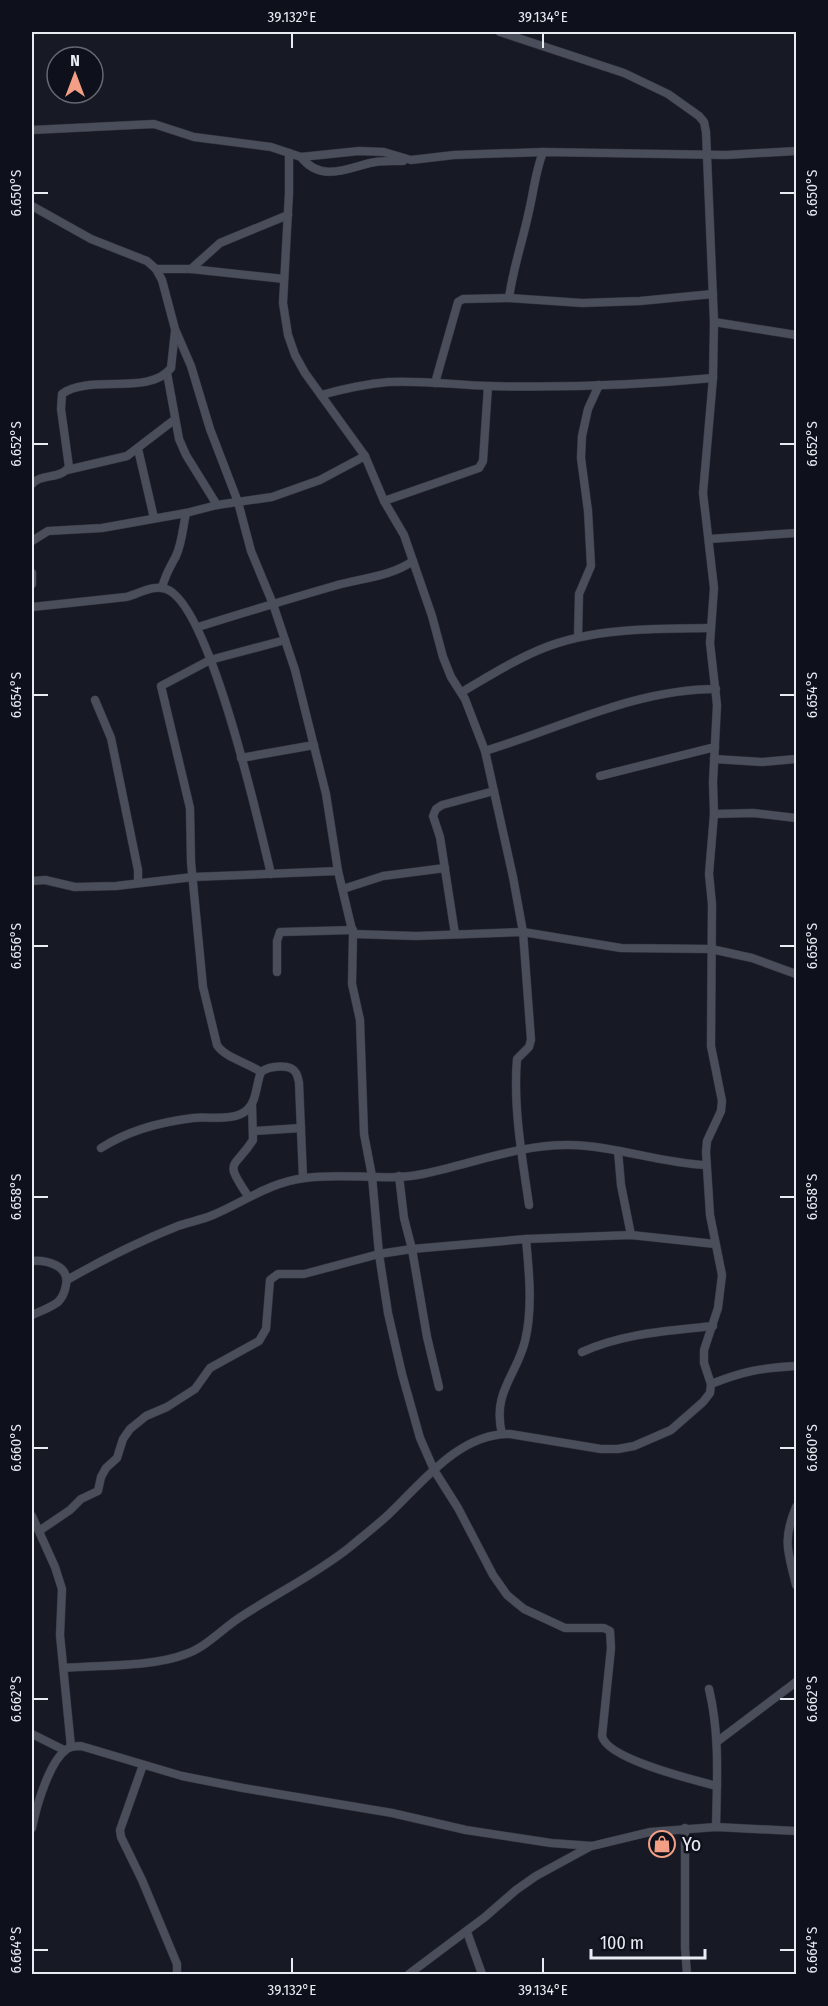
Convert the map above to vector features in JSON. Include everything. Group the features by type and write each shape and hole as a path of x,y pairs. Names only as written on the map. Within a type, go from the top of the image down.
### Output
{"street":[{"path":"64,1668 170,1659 198,1649 240,1618 303,1580 346,1549 386,1516 456,1451 481,1439 502,1434 601,1449 634,1446 658,1437 679,1424 710,1393 711,1384 704,1350 718,1308 722,1275 715,1244 705,1165 707,1141 718,1119 722,1101 711,1046 712,904 709,874 714,814 716,689 710,628 714,588 703,493 713,378 714,322 713,263 707,186 708,154 704,122 668,94 624,73 500,32"},
{"path":"32,130 154,124 194,137 271,147 301,157 359,151 384,152 411,160 454,155 543,152 708,154 796,151"},
{"path":"509,298 512,273 531,204 536,170 543,152"},
{"path":"289,153 283,303 288,335 300,366 365,456 384,501 404,535 451,678 462,692 485,751 523,932 531,1040 529,1047 517,1059 516,1080 521,1151 529,1205"},
{"path":"301,157 310,167 331,171 344,171 371,162 403,161"},
{"path":"32,206 91,239 147,261 156,268 162,280 175,329 191,366 210,429 238,502 250,551 273,604 295,670 326,794 338,871 353,932 352,984 360,1020 364,1134 372,1176 379,1254 388,1313 420,1438 434,1470 459,1508 499,1585 513,1602 565,1628 598,1627 610,1631 611,1648 602,1736 604,1743 628,1757 669,1773 717,1786"},
{"path":"191,269 220,243 288,215"},
{"path":"156,268 191,269 284,279"},
{"path":"435,383 458,302 466,298 509,298 582,303 640,301 713,294"},
{"path":"714,322 796,335"},
{"path":"67,470 69,459 61,409 62,394 72,388 147,381 167,373 171,368 175,329"},
{"path":"167,373 179,440 217,505"},
{"path":"321,395 386,382 489,386 598,385 713,378"},
{"path":"578,637 579,594 591,566 582,436 588,409 598,385"},
{"path":"384,501 479,468 483,460 489,386"},
{"path":"32,484 35,480 67,470 127,456 174,420"},
{"path":"138,449 154,518"},
{"path":"32,541 48,531 102,528 217,505 273,497 320,480 365,456"},
{"path":"162,588 166,572 176,556 186,513"},
{"path":"708,539 796,533"},
{"path":"198,627 335,585 390,572 413,561"},
{"path":"32,573 32,584"},
{"path":"32,608 126,597 150,589 162,588 173,593 198,627 222,688 271,874"},
{"path":"462,692 531,653 578,637 629,630 710,628"},
{"path":"261,1072 221,1052 217,1045 203,987 189,808 160,686 210,660 285,640"},
{"path":"485,751 640,698 671,691 716,689"},
{"path":"95,700 111,738 138,870 138,882"},
{"path":"241,758 314,745"},
{"path":"600,776 715,747"},
{"path":"714,759 762,762 796,759"},
{"path":"455,934 439,831 433,820 434,811 442,805 494,791"},
{"path":"714,814 753,813 796,818"},
{"path":"343,889 382,876 445,868"},
{"path":"32,880 45,880 75,887 116,886 193,877 338,871"},
{"path":"277,972 277,941 280,932 353,932 416,936 523,932 621,948 711,949 752,958 796,974"},
{"path":"101,1148 119,1136 137,1129 194,1118 234,1116 249,1109 261,1072 269,1068 291,1068 296,1072 300,1094 303,1178"},
{"path":"248,1196 233,1168 234,1162 253,1140 252,1103"},
{"path":"254,1131 301,1128"},
{"path":"67,1280 176,1227 210,1216 275,1185 303,1178 423,1174 545,1146 570,1145 705,1165"},
{"path":"618,1151 621,1185 631,1235"},
{"path":"399,1176 404,1218 439,1387"},
{"path":"39,1531 70,1510 81,1499 98,1491 101,1477 106,1468 117,1458 123,1438 130,1429 146,1416 167,1407 195,1389 210,1368 264,1336 270,1280 278,1274 304,1274 379,1254 412,1248 526,1239 631,1235 715,1244"},
{"path":"502,1434 498,1416 500,1402 524,1344 528,1323 529,1272 526,1239"},
{"path":"32,1261 54,1264 66,1275 67,1280 65,1292 59,1301 32,1315"},
{"path":"582,1352 622,1338 713,1326"},
{"path":"711,1384 750,1371 796,1366"},
{"path":"796,1507 793,1526 787,1532 787,1550 796,1585"},
{"path":"32,1516 62,1589 60,1635 68,1749"},
{"path":"718,1741 796,1682"},
{"path":"709,1689 718,1741 716,1827"},
{"path":"32,1734 68,1749 87,1747 143,1765 243,1788 392,1813 466,1830 552,1843 592,1845 650,1832 685,1828 716,1827 796,1831"},
{"path":"32,1828 38,1800 58,1758 68,1749"},
{"path":"143,1765 120,1830 121,1838 151,1900 177,1964 177,1974"},
{"path":"685,1828 687,1974"},
{"path":"410,1974 467,1932 536,1876 592,1845"},
{"path":"467,1932 482,1974"}],"place":[{"name":"Yo","path":"662,1844"}]}
